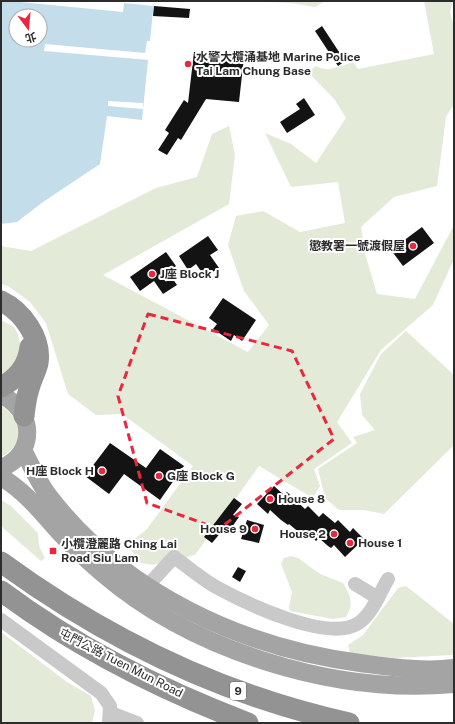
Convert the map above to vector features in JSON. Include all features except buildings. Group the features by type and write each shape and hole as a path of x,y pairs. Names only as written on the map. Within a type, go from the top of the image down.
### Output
{"highway":[{"path":"1,301 19,312 31,330 39,356 38,364 26,397 24,416"},
{"path":"1,387 18,374 28,359 31,330"},
{"name":"屯門公路 Tuen Mun Road","path":"1,562 70,609 103,629 182,668 231,688 288,708 349,723"},
{"name":"屯門公路 Tuen Mun Road","path":"1,592 62,633 107,659 200,704 248,723"}],"main road":[{"path":"1,395 9,398 18,406 24,416 27,435 23,450 16,459 1,468"},
{"path":"23,450 47,494 58,507 104,552 148,586 186,609 212,622 274,646 317,657 427,670 454,668"},
{"path":"1,477 28,498 86,559 136,599 201,636 245,654 280,666 321,675 367,682 414,685 454,684"}],"street":[{"path":"136,599 174,557 216,587 270,613 309,625 339,628 350,627 359,623 366,616 388,580"},
{"path":"355,584 378,598"},
{"path":"1,620 101,693 107,699 110,718 137,723"}],"highlighted area":[{"path":"148,314 292,351 334,439 219,529 147,503 118,396"}],"green space":[{"path":"251,1 325,1 315,7 291,3"},
{"path":"424,1 453,1 450,12 454,28 454,104 446,117 437,186 394,197 361,227 366,257 377,294 415,299 453,227 454,259 433,305 381,350 337,422 352,443 314,469 320,486 313,498 259,466 195,555 152,565 141,563 127,545 147,529 193,466 122,414 96,415 68,394 46,323 30,302 8,286 1,284 1,246 31,251 156,188 197,177 212,134 229,126 235,155 229,204 103,275 248,352 269,325 244,291 228,245 236,216 263,211 300,232 345,223 338,182 291,187 265,133 291,144 316,163 346,118 335,100 308,72 316,66 329,69 353,62 358,69 434,54"},
{"path":"1,320 14,327 18,334 21,349 16,363 1,377"},
{"path":"406,331 454,375 454,445 384,514 364,510 339,510 325,498 318,469 357,443 353,437 375,430 362,415 360,394 381,354"},
{"path":"1,406 14,418 19,432 15,445 9,452 1,457"},
{"path":"1,500 11,506 38,533 39,546 45,558 41,561 1,526"},
{"path":"291,556 298,558 320,574 343,583 350,596 351,604 346,617 333,619 290,611 289,607 292,592 281,564 284,558"},
{"path":"406,586 454,624 454,655 394,658 350,654 348,645 363,635 398,588"},
{"path":"1,632 67,682 91,696 95,711 92,723 1,723"}],"water":[{"path":"1,1 154,1 142,120 107,116 100,164 43,202 17,222 1,224"}],"pier":[{"path":"10,1 154,1 153,6 124,3 123,12"},
{"path":"147,41 150,41 149,60 44,51 44,48 48,48 48,44 145,53"},
{"path":"108,101 143,103 143,109 108,106"}],"place":[{"name":"水警大欖涌基地 Marine Police Tai Lam Chung Base","path":"188,64"},
{"name":"懲教署一號渡假屋","path":"413,246"},
{"name":"J座 Block J","path":"152,274"},
{"name":"H座 Block H","path":"102,471"},
{"name":"G座 Block G","path":"159,476"},
{"name":"House 8","path":"270,499"},
{"name":"House 9","path":"255,529"},
{"name":"House 2","path":"334,534"},
{"name":"House 1","path":"350,543"},
{"name":"小欖澄麗路 Ching Lai Road Siu Lam","path":"53,551"}]}
